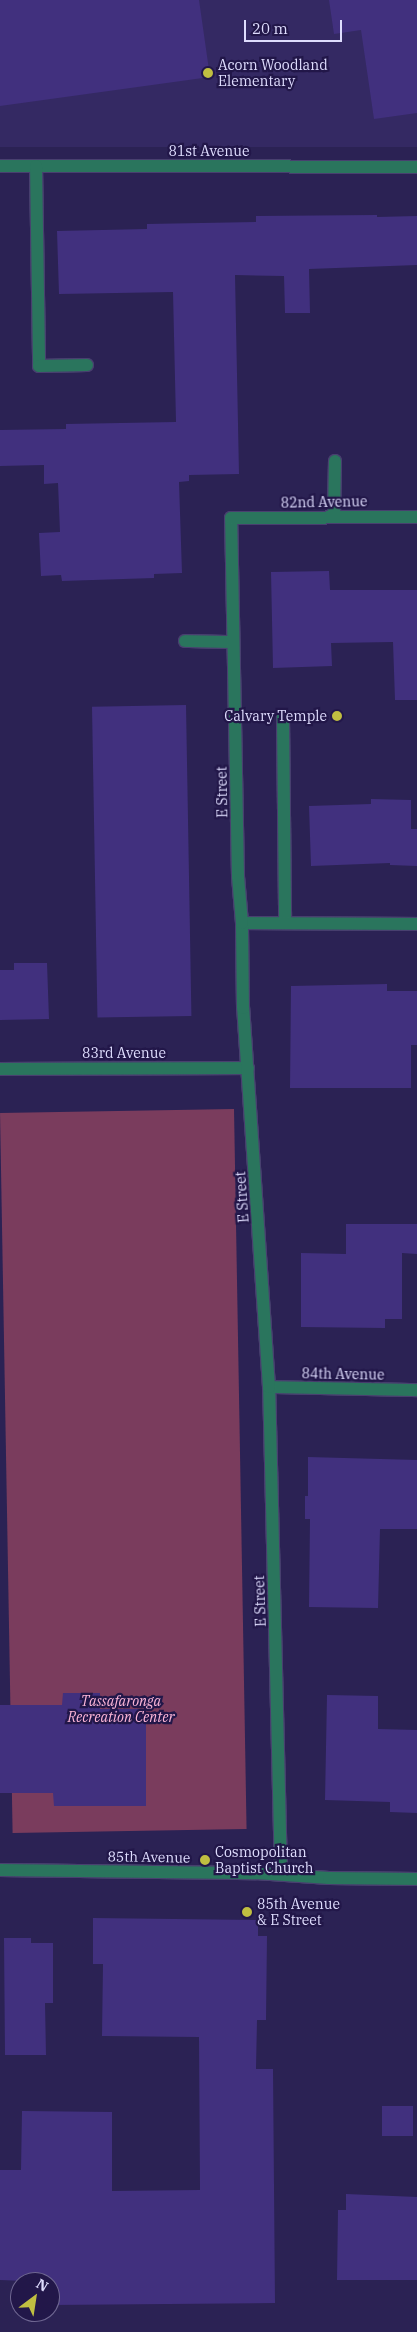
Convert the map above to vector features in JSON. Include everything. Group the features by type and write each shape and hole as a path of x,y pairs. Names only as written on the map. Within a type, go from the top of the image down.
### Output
{"street":[{"name":"81st Avenue","path":"0,166 417,167"},
{"path":"36,166 39,366 87,365"},
{"path":"334,517 335,462"},
{"name":"82nd Avenue","path":"231,518 417,516"},
{"name":"E Street","path":"231,518 238,876 242,923 243,1008 269,1387 281,1873"},
{"path":"185,641 234,642"},
{"path":"283,717 285,923"},
{"path":"242,923 417,924"},
{"name":"83rd Avenue","path":"0,1070 248,1068"},
{"name":"84th Avenue","path":"269,1387 417,1390"},
{"name":"85th Avenue","path":"0,1870 281,1873 329,1878 417,1879"}],"shaded area":[{"name":"Acorn Woodland Elementary","path":"0,0 417,0 417,147 0,147"}],"green space":[{"name":"Tassafaronga Recreation Center","path":"234,1109 247,1829 13,1833 0,1113"}],"building":[{"path":"0,0 199,0 210,77 0,106"},
{"path":"329,0 417,0 417,113 374,119 361,30 334,34"},
{"path":"377,215 377,217 417,216 417,265 309,269 310,313 285,313 284,276 235,275 239,474 189,475 189,481 179,482 182,573 154,574 154,578 62,581 61,575 41,576 39,533 60,532 58,483 44,484 44,465 0,466 0,430 66,429 66,424 176,422 173,292 59,294 57,231 147,229 147,224 256,222 256,216"},
{"path":"329,571 330,590 417,590 417,700 395,700 393,642 331,643 332,666 273,668 271,572"},
{"path":"186,705 191,1016 97,1018 92,707"},
{"path":"371,799 411,800 411,829 417,829 417,866 390,865 390,863 311,866 309,806 371,804"},
{"path":"14,963 47,963 49,1019 0,1020 0,970 14,970"},
{"path":"387,984 387,991 417,991 417,1045 411,1045 411,1088 290,1088 291,986"},
{"path":"346,1224 417,1224 417,1254 402,1253 402,1319 385,1319 385,1328 301,1327 301,1253 346,1254"},
{"path":"308,1457 417,1460 417,1529 380,1529 378,1608 309,1607 310,1519 305,1519 305,1496 308,1496"},
{"name":"Tassafaronga Recreation Center","path":"63,1693 100,1693 100,1709 146,1709 146,1806 54,1806 53,1793 0,1793 0,1705 62,1705"},
{"path":"327,1695 378,1696 378,1729 417,1730 417,1813 390,1812 390,1802 325,1800"},
{"path":"93,1918 258,1920 258,1936 267,1936 266,2020 257,2020 256,2069 273,2069 275,2303 60,2305 60,2272 10,2272 10,2280 0,2280 0,2170 21,2170 22,2111 112,2112 112,2191 200,2190 199,2037 102,2036 103,1964 93,1964"},
{"path":"4,1938 31,1938 31,1943 53,1943 53,2003 45,2003 46,2055 5,2055"},
{"path":"382,2106 413,2106 413,2136 382,2136"},
{"path":"346,2194 417,2197 417,2280 337,2280 338,2210 346,2210"}],"place":[{"name":"Acorn Woodland Elementary","path":"208,73"},
{"name":"Calvary Temple","path":"337,716"},
{"name":"Cosmopolitan Baptist Church","path":"205,1860"},
{"name":"85th Avenue & E Street","path":"247,1912"}]}
